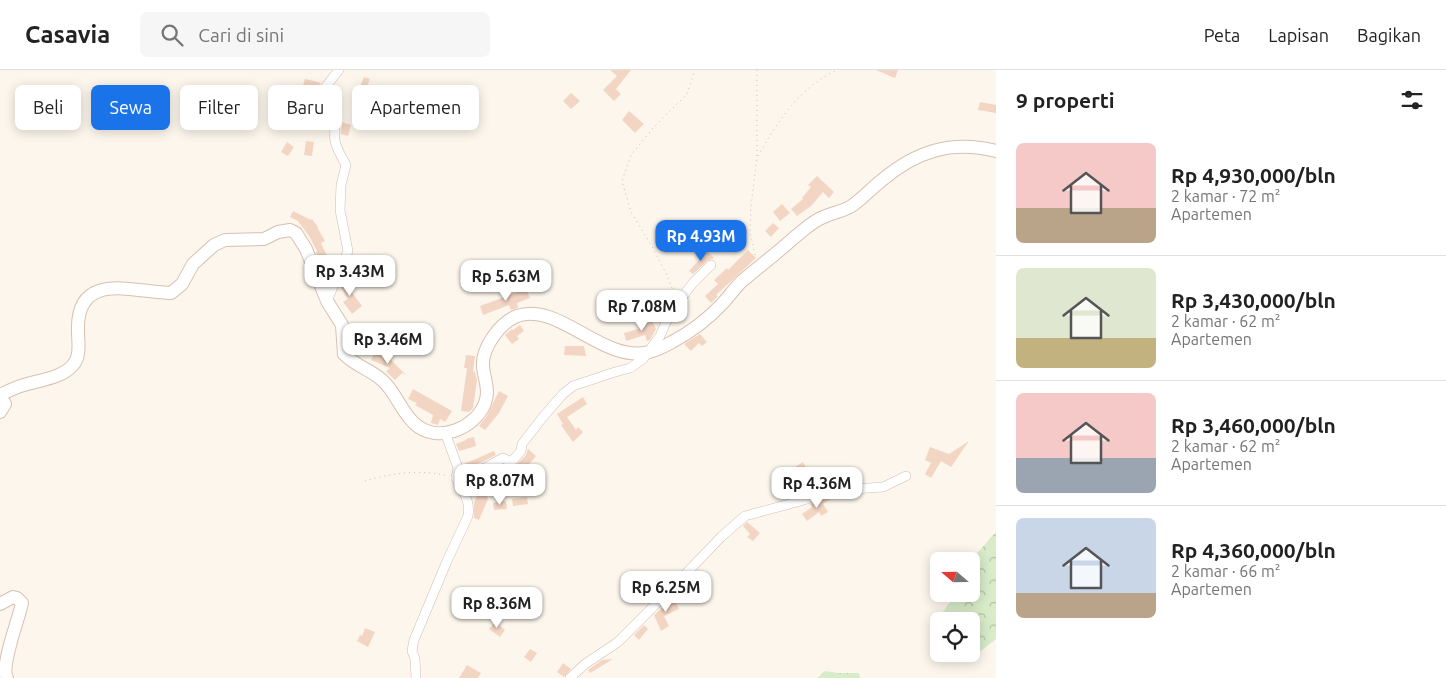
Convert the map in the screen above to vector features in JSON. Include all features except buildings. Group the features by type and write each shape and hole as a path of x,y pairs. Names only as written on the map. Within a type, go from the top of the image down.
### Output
{"street":[{"path":"327,300 348,251 340,210 341,185 346,165 337,150 333,136 337,112 321,104 319,95 339,70"},
{"path":"440,434 462,428 479,415 488,396 483,362 485,353 494,334 502,325 516,317 533,314 547,316 612,349 628,353 647,353 671,343 700,324 758,268 813,223 820,218 853,205 901,164 916,156 932,151 964,146 996,151"},
{"path":"0,412 6,404 0,395 68,370 74,364 77,359 78,317 90,296 102,289 121,288 171,293 182,284 193,264 214,245 224,240 264,240 278,232 290,230 296,233 306,249 327,300 342,325 344,354 358,365 371,371 389,386 415,424 431,433 446,435 456,458 458,468 456,478 468,501 468,516 412,646 416,678"},
{"path":"456,478 482,469 504,458 509,461 513,460 520,451 522,444 543,416 573,386 638,364 660,336 675,306 693,283 711,265"},
{"path":"570,678 585,664 618,642 721,537 745,516 804,500 825,491 883,486 906,476"},
{"path":"0,604 13,597 22,603 4,661 4,675 7,678"}],"path":[{"path":"675,306 673,290 651,245 631,212 622,181 631,155 652,128 687,94 695,70"},
{"path":"757,70 757,157 750,232 758,268"},
{"path":"757,157 788,107 826,75 837,70"},
{"path":"365,481 384,475 402,474 438,473 456,478"}],"green space":[{"path":"996,532 996,639 980,651 980,612 943,612 950,602 980,602 980,552 978,552"},
{"path":"825,671 859,673 860,678 817,678"}]}
